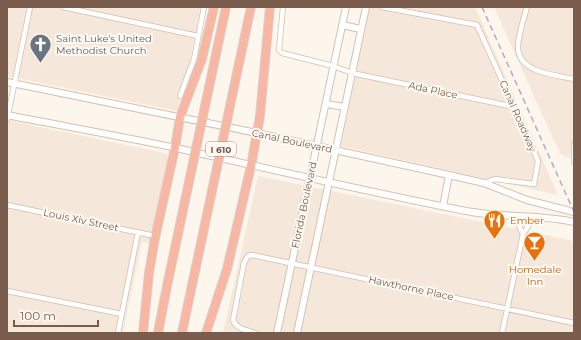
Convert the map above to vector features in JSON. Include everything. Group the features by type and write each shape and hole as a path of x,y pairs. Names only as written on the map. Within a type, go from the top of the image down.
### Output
{"highway":[{"path":"143,333 149,273 155,236 175,148 180,117 202,59 214,7"},
{"name":"I 610","path":"158,333 226,7"},
{"name":"I 610","path":"183,333 251,7"},
{"path":"206,333 227,270 251,166 260,116 270,7"}],"main road":[{"name":"Florida Boulevard","path":"277,333 346,7"},
{"name":"Florida Boulevard","path":"297,333 366,7"},
{"path":"342,25 361,29"},
{"name":"Canal Boulevard","path":"7,82 256,133 484,183 527,200 574,212"},
{"path":"326,104 344,107"},
{"path":"7,117 175,148 329,183 468,211 513,216 549,217 574,222"},
{"path":"443,206 449,175"}],"street":[{"path":"7,117 30,7"},
{"path":"63,7 198,36"},
{"path":"180,96 194,59 204,7"},
{"name":"Ada Place","path":"283,7 279,50 282,53 333,66 352,73 514,107"},
{"name":"Canal Roadway","path":"382,7 476,25 538,161 534,184 495,179 484,183"},
{"path":"527,7 518,47 521,58 525,64 539,71 574,79"},
{"path":"574,144 574,162"},
{"name":"Louis Xiv Street","path":"7,205 155,236"},
{"path":"513,216 523,234"},
{"path":"502,333 523,234 534,217"},
{"path":"118,333 138,232"},
{"name":"Hawthorne Place","path":"255,333 240,328 234,323 233,316 244,262 248,256 256,256 292,263 574,323"},
{"path":"7,291 122,314"}],"shaded area":[{"path":"7,7 201,7 189,65 177,111 7,76"},
{"path":"370,7 475,7 558,195 341,146"},
{"path":"494,7 574,7 574,160 560,154"},
{"path":"7,120 169,154 150,244 142,242 123,333 7,333"},
{"path":"258,176 574,241 574,333 223,333"}],"railway":[{"path":"482,7 574,212"}],"place":[{"name":"Saint Luke's United Methodist Church","path":"41,64"},
{"name":"Ember","path":"495,240"},
{"name":"Homedale Inn","path":"535,262"}]}
